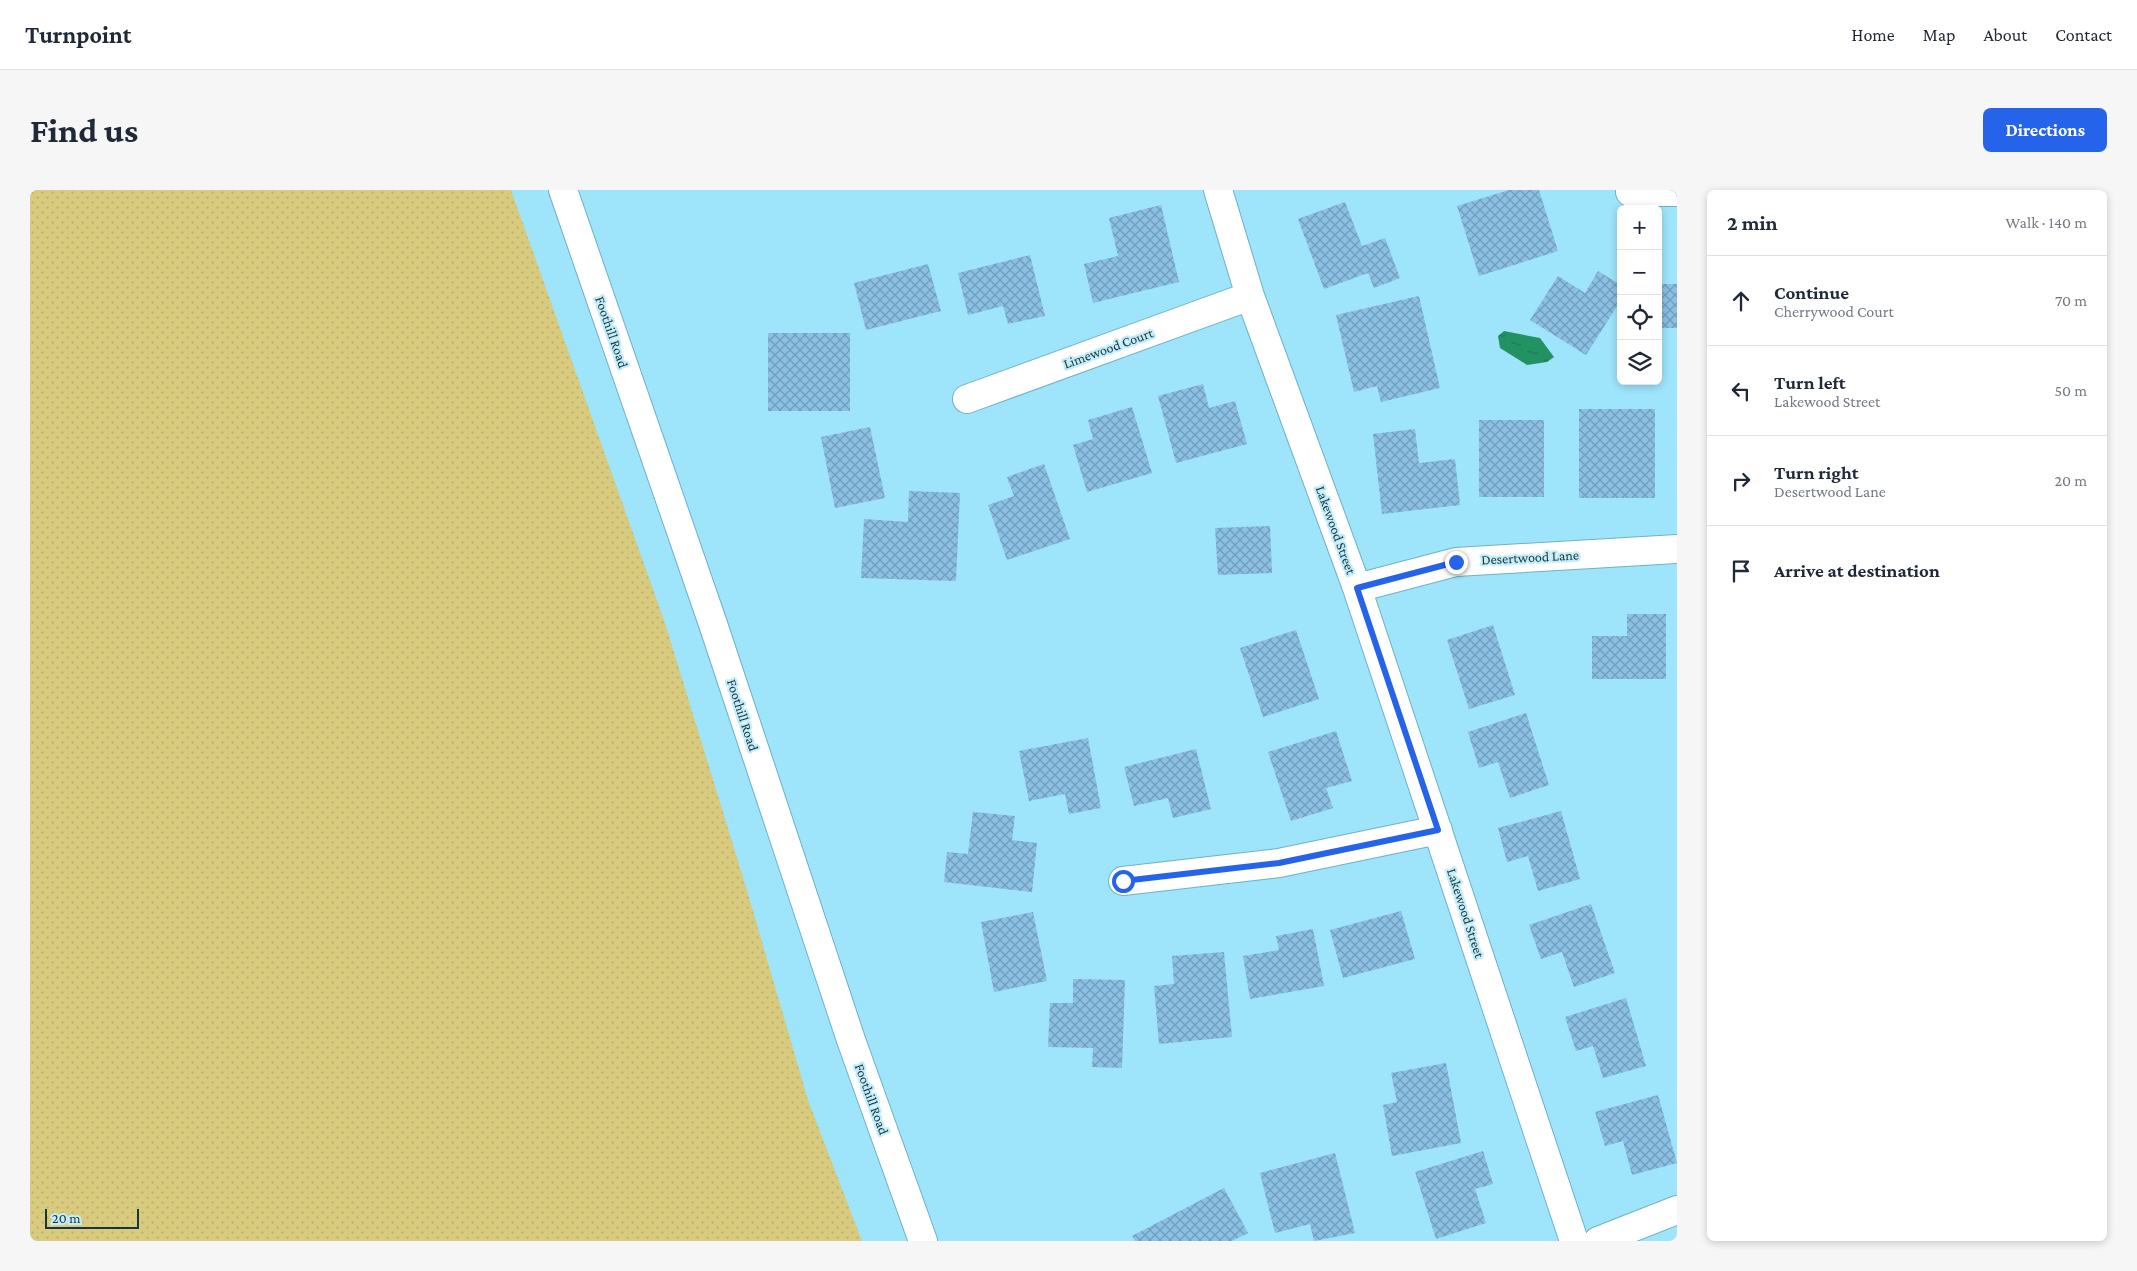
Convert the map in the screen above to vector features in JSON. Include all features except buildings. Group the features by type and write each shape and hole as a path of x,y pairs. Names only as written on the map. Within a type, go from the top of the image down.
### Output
{"street":[{"name":"Foothill Road","path":"563,190 713,624 851,1040 923,1241"},
{"name":"Lakewood Street","path":"1218,190 1250,296 1357,588 1574,1241"},
{"path":"1630,190 1630,192 1677,192"},
{"name":"Limewood Court","path":"967,399 1250,296"},
{"name":"Desertwood Lane","path":"1357,588 1456,562 1677,549"},
{"path":"1123,881 1279,863 1438,830"},
{"path":"1598,1241 1677,1210"}],"shaded area":[{"path":"30,190 511,190 665,623 746,887 808,1100 862,1241 30,1241"}],"water":[{"path":"1504,331 1540,338 1554,357 1547,362 1527,365 1500,348 1498,336"}],"route":[{"path":"1123,881 1279,863 1438,830 1357,588 1456,562"}]}
